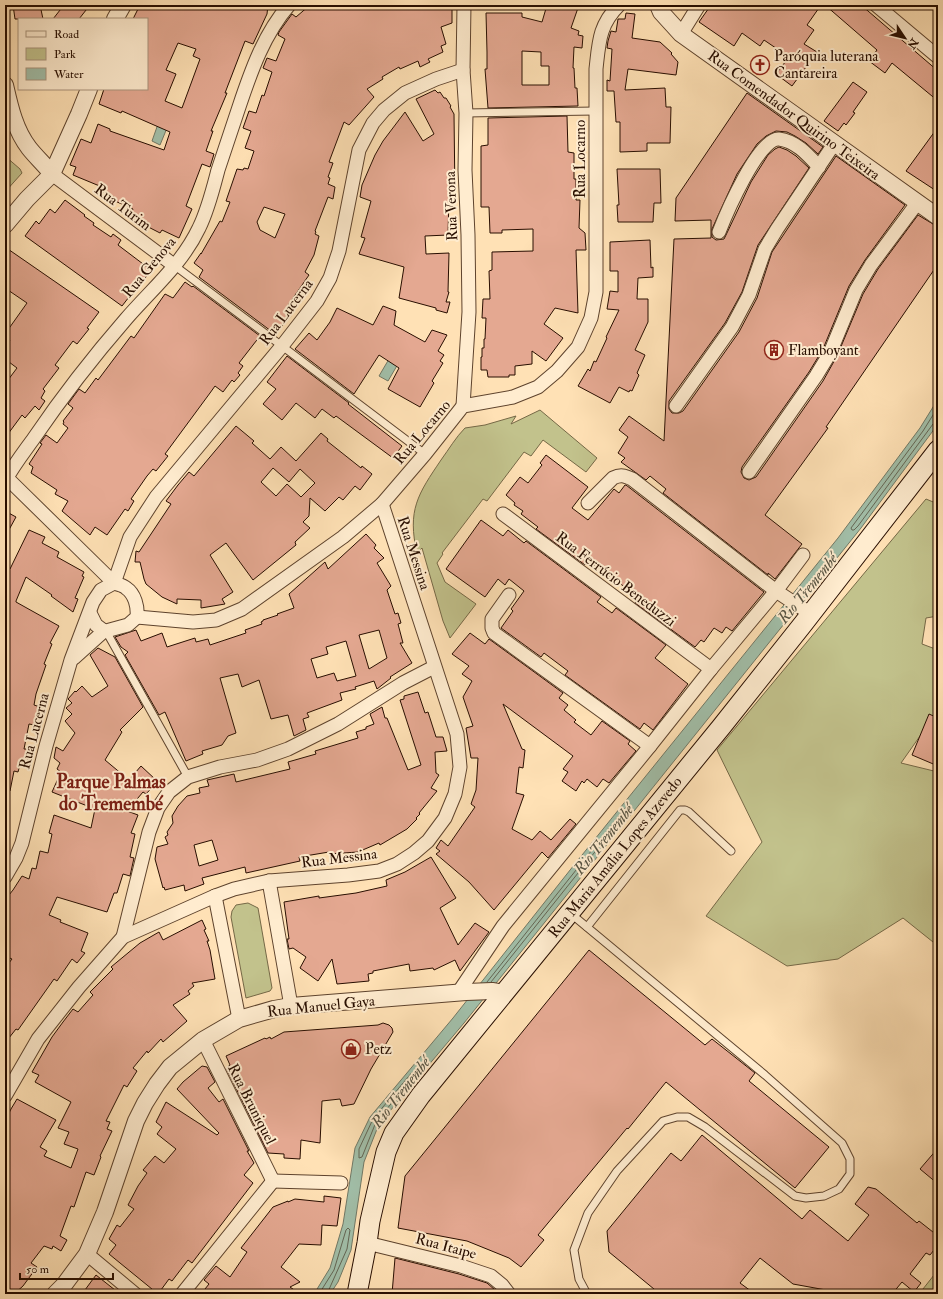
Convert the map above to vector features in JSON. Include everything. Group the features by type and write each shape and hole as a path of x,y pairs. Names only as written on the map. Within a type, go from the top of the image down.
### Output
{"main road":[{"name":"Rua Maria Amália Lopes Azevedo","path":"357,1294 370,1221 386,1152 394,1133 498,992 570,913 807,611 938,450"}],"street":[{"path":"116,18 123,5"},
{"name":"Rua Genova","path":"6,478 55,407 90,361 126,318 175,266 200,227 249,78 264,42 279,17 289,5"},
{"name":"Rua Verona","path":"463,406 469,312 465,170 466,113 463,70 464,5"},
{"name":"Rua Locarno","path":"136,617 193,622 216,620 242,609 337,541 382,504 425,454 463,406 513,397 538,386 557,371 578,347 591,318 596,292 596,69 600,37 606,21 619,5"},
{"name":"Rua Comendador Quirino Teixeira","path":"658,5 661,12 681,34 938,217"},
{"path":"681,34 700,5"},
{"path":"881,6 938,57"},
{"name":"Rua Lucerna","path":"114,583 130,538 156,497 318,301 330,278 339,251 359,150 373,123 384,110 405,93 436,79 463,70"},
{"path":"5,85 11,111 19,132 29,148 52,174"},
{"path":"5,225 52,174 79,114 88,90"},
{"path":"719,232 741,183 770,141 778,139 801,148 818,167"},
{"path":"676,406 732,327 749,296 765,249 834,144"},
{"name":"Rua Turim","path":"52,174 175,266"},
{"path":"749,472 816,376 830,353 856,290 871,265 918,202"},
{"path":"588,503 613,478 618,475 624,475 632,479 782,594 807,611"},
{"path":"6,478 114,583 126,587 133,597 137,610 136,617 128,625 105,631 71,660"},
{"name":"Rua Messina","path":"5,1096 38,1039 79,987 124,937 234,889 269,881 379,871 397,864 414,853 428,841 445,818 455,794 460,767 457,734 382,504"},
{"name":"Rua Ferrúcio Beneduzzi","path":"503,514 711,669"},
{"path":"462,993 503,926 711,669 782,594 803,555"},
{"path":"105,631 96,625 90,614 93,602 101,590 114,583"},
{"path":"509,595 492,620 492,628 494,633 650,746"},
{"name":"Rua Lucerna","path":"5,877 16,858 22,843 46,746 71,660 90,614"},
{"path":"124,937 149,832 158,808 169,792 188,777 220,767 257,760 288,749 338,724 403,683 434,667"},
{"path":"269,881 291,1006"},
{"path":"215,896 239,1019"},
{"name":"Rua Manuel Gaya","path":"55,1294 64,1285 87,1254 105,1212 131,1133 145,1103 157,1084 170,1068 203,1040 239,1019 268,1010 291,1006 462,993 498,992"},
{"name":"Rua Bruniquel","path":"203,1040 273,1181"},
{"path":"182,1294 273,1181 341,1183"},
{"name":"Rua Itaipe","path":"367,1243 461,1266 491,1276 502,1285 509,1294"},
{"path":"87,1254 135,1294"}],"lane":[{"path":"466,113 596,111"},
{"path":"175,266 425,454"},
{"path":"105,631 188,777"},
{"path":"587,927 680,810 689,812 731,851"},
{"path":"570,913 765,1075 842,1143 850,1159 850,1174 840,1189 824,1196 806,1198 795,1196 705,1127 688,1118 677,1117 663,1121 617,1171 588,1213 574,1250 578,1279 587,1294"}],"green space":[{"path":"5,156 20,169 22,173 5,192"},
{"path":"540,410 597,458 586,472 543,440 531,456 524,452 487,501 483,499 442,553 443,554 437,563 445,582 476,604 450,638 443,621 422,548 417,553 413,525 417,503 433,472 465,428 485,425 516,416 511,424"},
{"path":"926,499 938,504 938,616 926,618 922,644 938,650 938,721 932,719 901,763 938,772 938,946 903,918 838,959 787,966 706,916 762,842 717,750"},
{"path":"248,903 258,908 272,988 270,991 246,998 231,917 232,911 236,905"},
{"path":"938,1270 938,1294 919,1294"}],"water":[{"path":"158,124 167,128 160,145 152,141"},
{"path":"389,359 398,364 388,381 379,376"},
{"name":"Rio Tremembé","path":"938,399 938,424 861,528 464,1023 379,1124 364,1162 351,1250 338,1282 330,1294 314,1294 330,1268 343,1224 355,1148 370,1117 453,1018 578,860 838,538 920,428"}],"building":[{"path":"13,5 40,5 43,18 15,19"},
{"path":"64,5 90,5 80,18 54,18"},
{"path":"140,5 268,5 267,14 253,44 245,41 225,93 227,93 211,131 213,131 206,151 214,154 210,167 202,164 186,206 192,209 179,238 162,230 160,233 129,217 133,209 115,201 116,198 100,191 102,187 73,175 76,167 70,165 81,139 91,143 98,124 110,129 110,131 164,150 170,132 122,111 121,113 99,104 104,90 148,90 148,18 134,18","holes":["178,43 196,49 193,56 200,59 182,108 165,101 176,74 166,70"]},
{"path":"310,5 452,5 452,23 441,27 446,44 441,46 443,52 428,59 430,62 420,67 418,61 400,69 399,67 382,77 383,79 367,89 374,97 349,125 344,122 329,162 333,163 328,177 330,178 328,184 335,187 333,199 328,197 315,231 315,234 319,236 314,255 305,272 309,275 284,311 291,316 275,334 199,277 203,270 194,263 201,254 220,221 222,222 230,202 226,201 237,169 248,169 254,151 245,148 251,131 243,128 249,111 256,113 262,95 264,96 272,72 263,68 267,58 276,61 285,39 278,35 279,32 292,14 296,17","holes":["264,207 285,214 275,238 260,230 257,222"]},
{"path":"547,5 579,5 571,28 579,31 578,35 583,36 582,48 574,47 573,68 575,88 577,88 578,106 488,108 485,69 487,69 486,13 522,13 522,17 542,22","holes":["522,51 541,52 541,66 549,66 549,85 522,85"]},
{"path":"711,5 821,5 807,25 814,30 804,44 817,52 792,86 776,74 789,57 764,40 760,46 742,33 734,46 699,22"},
{"path":"825,5 861,5 938,71 938,101 892,63 885,73 869,61 877,50"},
{"path":"626,13 635,14 632,38 660,42 672,53 671,54 678,62 676,75 628,69 625,90 665,88 666,107 671,107 670,143 647,143 647,151 620,152 620,122 616,122 614,91 607,91 607,80 610,81 612,49 607,48 608,41 611,31 616,32 618,19 625,19"},
{"path":"853,82 867,92 853,112 855,113 846,125 844,123 838,131 824,121"},
{"path":"435,90 438,93 440,92 444,98 446,98 454,114 455,198 449,198 448,235 425,236 426,254 449,253 449,292 446,302 450,302 447,313 436,310 436,308 399,298 404,267 359,254 365,238 361,237 371,201 360,197 362,185 375,155 383,141 405,112 423,141 434,134 416,99"},
{"name":"Flamboyant","path":"747,93 823,147 818,154 806,143 795,136 787,132 776,131 766,136 757,144 737,174 712,229 712,237 716,240 724,239 751,182 768,155 775,149 779,147 787,150 809,168 758,245 742,292 725,323 669,401 669,409 672,413 679,413 683,411 739,332 757,298 772,252 836,156 905,205 865,260 849,286 823,349 809,372 742,467 741,472 744,478 749,480 756,477 823,381 837,356 863,294 878,269 918,215 938,227 938,264 826,427 828,428 765,515 802,544 775,579 663,493 666,489 650,476 646,480 621,462 625,458 618,453 628,437 619,430 629,416 664,441 674,239 711,238 711,220 675,221 676,198"},
{"path":"567,116 568,152 574,153 576,200 580,200 579,228 585,233 586,250 576,250 578,313 555,308 544,324 563,338 546,361 532,351 532,364 515,366 515,375 509,375 509,377 488,377 487,370 481,370 481,357 482,348 484,348 486,318 482,318 483,299 490,299 489,271 492,270 492,252 533,251 533,229 502,230 502,233 490,233 489,207 481,207 481,146 488,145 488,118"},
{"path":"938,127 938,192 906,171"},
{"path":"617,169 660,169 661,203 654,203 653,222 618,222 617,205 619,205"},
{"path":"65,200 94,223 93,225 111,237 113,234 121,240 118,245 151,270 130,299 129,297 122,306 25,236 36,221 39,224 50,209 55,213"},
{"path":"650,240 651,268 653,267 653,277 638,278 637,299 648,299 648,322 635,350 645,355 637,373 639,375 632,391 630,390 629,392 619,387 610,403 578,386 588,369 590,371 594,361 596,362 619,310 607,309 610,291 618,292 618,271 610,271 610,242"},
{"path":"5,247 99,312 87,328 89,329 77,344 73,341 55,365 59,368 43,389 45,391 41,398 45,401 39,410 35,406 25,418 22,415 5,438 5,384 17,368 5,359 5,347 10,340 5,337 5,334 27,303 5,288"},
{"path":"185,282 192,287 193,286 260,336 239,363 243,366 238,373 240,375 234,382 232,380 223,392 215,386 165,454 168,456 156,471 153,469 147,476 131,499 134,501 128,511 125,509 107,535 95,527 90,535 62,511 68,501 55,494 57,490 31,473 33,467 29,464 46,435 57,443 68,428 63,424 63,421 73,408 68,404 79,389 85,393 96,378 98,380 131,336 134,338 165,294 173,298"},
{"path":"383,306 396,311 394,325 425,342 432,330 447,335 438,351 444,355 440,361 443,363 432,381 434,383 420,407 388,389 399,368 379,355 354,394 295,349 309,333 317,340 330,322 337,308 373,325"},
{"path":"287,356 402,446 393,458 336,416 334,418 322,409 315,418 296,403 282,420 263,404 276,389 267,382"},
{"path":"236,426 254,441 252,443 270,459 281,447 296,461 321,433 328,439 327,441 361,468 362,466 372,474 360,490 355,486 343,500 339,497 325,511 310,498 309,516 303,522 310,528 295,542 296,545 253,580 226,543 210,555 233,592 222,599 225,604 201,608 201,600 177,599 177,604 162,597 146,584 140,562 135,562 136,551 139,552 171,504 166,501 189,472 194,476","holes":["273,468 289,482 300,469 315,483 301,497 287,484 276,496 261,482"]},
{"path":"546,455 588,487 572,508 588,520 614,489 619,493 626,485 764,592 732,631 726,627 722,633 714,628 704,642 701,640 695,647 635,603 639,597 588,561 585,565 536,529 538,527 521,514 523,511 514,505 515,503 506,495 520,477 528,483 542,465 540,463"},
{"path":"5,511 16,517 5,537"},
{"path":"481,520 503,536 508,530 524,543 526,541 601,597 597,602 612,613 616,608 666,645 655,658 688,684 653,730 644,723 640,729 565,675 568,671 544,653 541,657 501,628 513,611 511,609 524,591 509,579 505,585 498,579 485,597 446,569"},
{"path":"29,530 45,537 42,543 59,552 57,557 84,572 82,576 84,577 75,598 78,599 73,612 26,577 16,601 59,626 50,643 52,644 44,664 46,665 36,694 34,705 40,707 35,725 29,724 24,749 30,749 27,762 21,761 18,772 14,771 10,791 5,791 5,565 10,569"},
{"path":"366,534 376,545 374,548 384,558 377,563 391,586 387,590 395,614 398,613 401,623 398,624 403,643 400,643 412,663 390,677 391,678 377,689 374,681 355,687 356,689 340,693 342,700 307,713 309,717 303,719 306,730 294,736 288,715 271,719 259,680 242,687 238,674 220,678 236,733 228,736 222,745 202,751 203,754 186,761 165,712 159,715 125,655 128,652 121,647 115,637 136,630 141,641 162,633 167,647 195,638 196,642 208,639 210,645 246,633 245,630 262,624 261,622 263,620 294,608 289,594 325,562 328,569","holes":["379,630 387,658 369,669 359,635","346,641 356,676 337,681 334,673 317,678 311,659 328,654 326,647"]},
{"path":"470,633 485,644 489,639 563,693 559,698 568,705 564,710 576,720 574,722 591,735 602,721 630,741 628,744 636,751 609,783 603,779 597,787 587,779 584,783 582,781 576,791 562,781 568,772 563,769 573,756 503,704 522,749 525,750 523,768 519,767 516,793 524,795 512,829 532,840 540,831 551,840 570,819 576,824 548,858 542,852 494,910 469,882 436,854 440,851 436,848 441,840 448,846 475,807 471,804 476,790 478,758 471,758 466,728 473,726 463,697 472,681 462,674 469,666 452,654"},
{"path":"98,648 115,657 143,707 120,730 122,732 105,760 129,780 141,766 157,782 146,794 143,792 127,811 138,815 131,833 135,834 130,857 134,858 130,876 123,874 117,893 114,893 107,912 57,897 49,915 61,920 60,922 88,933 81,951 85,953 77,963 72,959 57,981 54,979 18,1030 16,1029 5,1043 5,968 12,959 5,956 5,900 22,876 29,879 32,868 36,869 40,851 48,853 52,834 49,833 54,815 91,828 95,809 52,792 61,772 57,769 60,763 54,758 56,747 63,751 75,733 65,721 72,714 66,708 72,703 68,699 82,686 92,697 108,686 90,655"},
{"path":"418,692 425,713 428,712 436,737 443,737 447,751 435,752 436,773 439,775 431,788 437,791 419,813 420,814 416,818 417,819 407,829 380,845 379,843 358,852 329,854 329,852 299,857 300,861 246,873 245,867 202,878 204,884 185,891 184,885 165,890 164,887 163,888 155,859 157,847 168,844 165,837 168,835 167,832 173,823 172,816 178,806 187,796 200,793 199,788 209,786 207,780 234,774 236,782 290,769 288,762 316,754 315,751 358,738 356,732 366,729 366,727 374,724 370,714 382,707 385,718 387,718 408,770 421,765 400,700 404,699 404,696","holes":["212,840 218,860 199,866 194,845"]},
{"path":"929,714 938,718 938,766 912,755"},
{"path":"431,857 456,898 440,908 458,945 475,923 489,932 460,971 455,960 434,970 433,968 410,971 409,964 373,971 373,973 368,974 369,981 337,984 332,959 318,981 300,968 306,957 293,948 289,949 284,902 319,896 319,898 356,893 387,886 386,880 405,872"},
{"path":"202,920 206,929 204,930 209,941 207,941 215,979 192,983 194,986 188,991 190,994 173,1005 187,1021 163,1042 161,1039 148,1053 147,1051 133,1068 137,1071 127,1087 124,1085 106,1121 110,1122 107,1129 112,1131 100,1156 101,1157 94,1175 86,1172 74,1207 71,1206 60,1236 67,1240 61,1251 53,1246 52,1249 44,1246 31,1263 37,1267 23,1286 14,1294 5,1294 5,1121 11,1109 17,1099 56,1120 40,1147 47,1151 44,1156 71,1168 78,1149 64,1144 69,1132 58,1128 71,1102 35,1082 39,1075 32,1072 52,1037 63,1022 73,1009 78,1012 93,995 90,992 113,969 111,967 140,943 159,932 163,940"},
{"path":"589,950 705,1045 712,1039 755,1073 749,1081 829,1147 795,1188 666,1082 538,1235 544,1240 521,1267 509,1258 467,1241 398,1228 405,1176"},
{"path":"383,1023 389,1025 393,1032 371,1069 354,1104 342,1106 340,1099 322,1101 320,1143 301,1140 300,1159 284,1158 284,1154 268,1153 226,1068 230,1065 226,1056 265,1038 270,1037 271,1039 284,1032 378,1025"},
{"path":"202,1066 207,1067 215,1082 208,1088 219,1102 223,1099 249,1151 247,1151 254,1163 244,1175 253,1183 192,1263 188,1260 172,1281 169,1279 158,1294 109,1254 116,1245 109,1239 117,1225 120,1227 134,1209 128,1205 147,1173 143,1170 155,1156 164,1163 176,1149 157,1134 162,1127 156,1122 166,1102 217,1135 219,1133 177,1089"},
{"path":"702,1135 802,1219 810,1210 848,1241 869,1215 855,1204 868,1187 876,1189 917,1223 919,1221 938,1236 938,1245 930,1255 926,1253 910,1274 921,1283 914,1292 902,1282 892,1294 848,1294 793,1284 760,1258 740,1283 755,1294 660,1294 609,1252 607,1231 671,1153 681,1161"},
{"path":"938,1148 938,1184 920,1169"},
{"path":"324,1196 341,1198 337,1226 322,1225 321,1245 299,1244 281,1267 300,1282 290,1287 300,1294 201,1294 209,1284 204,1280 216,1266 230,1277 247,1252 241,1248 273,1207 295,1199 324,1202"},
{"path":"395,1258 459,1274 487,1283 495,1290 492,1294 392,1294"},
{"path":"96,1275 120,1294 82,1294"}],"place":[{"name":"Paróquia luterana Cantareira","path":"760,65"},
{"name":"Flamboyant","path":"774,350"},
{"name":"Petz","path":"351,1049"}],"district":[{"name":"Parque Palmas do Tremembé","path":"111,792"}]}
